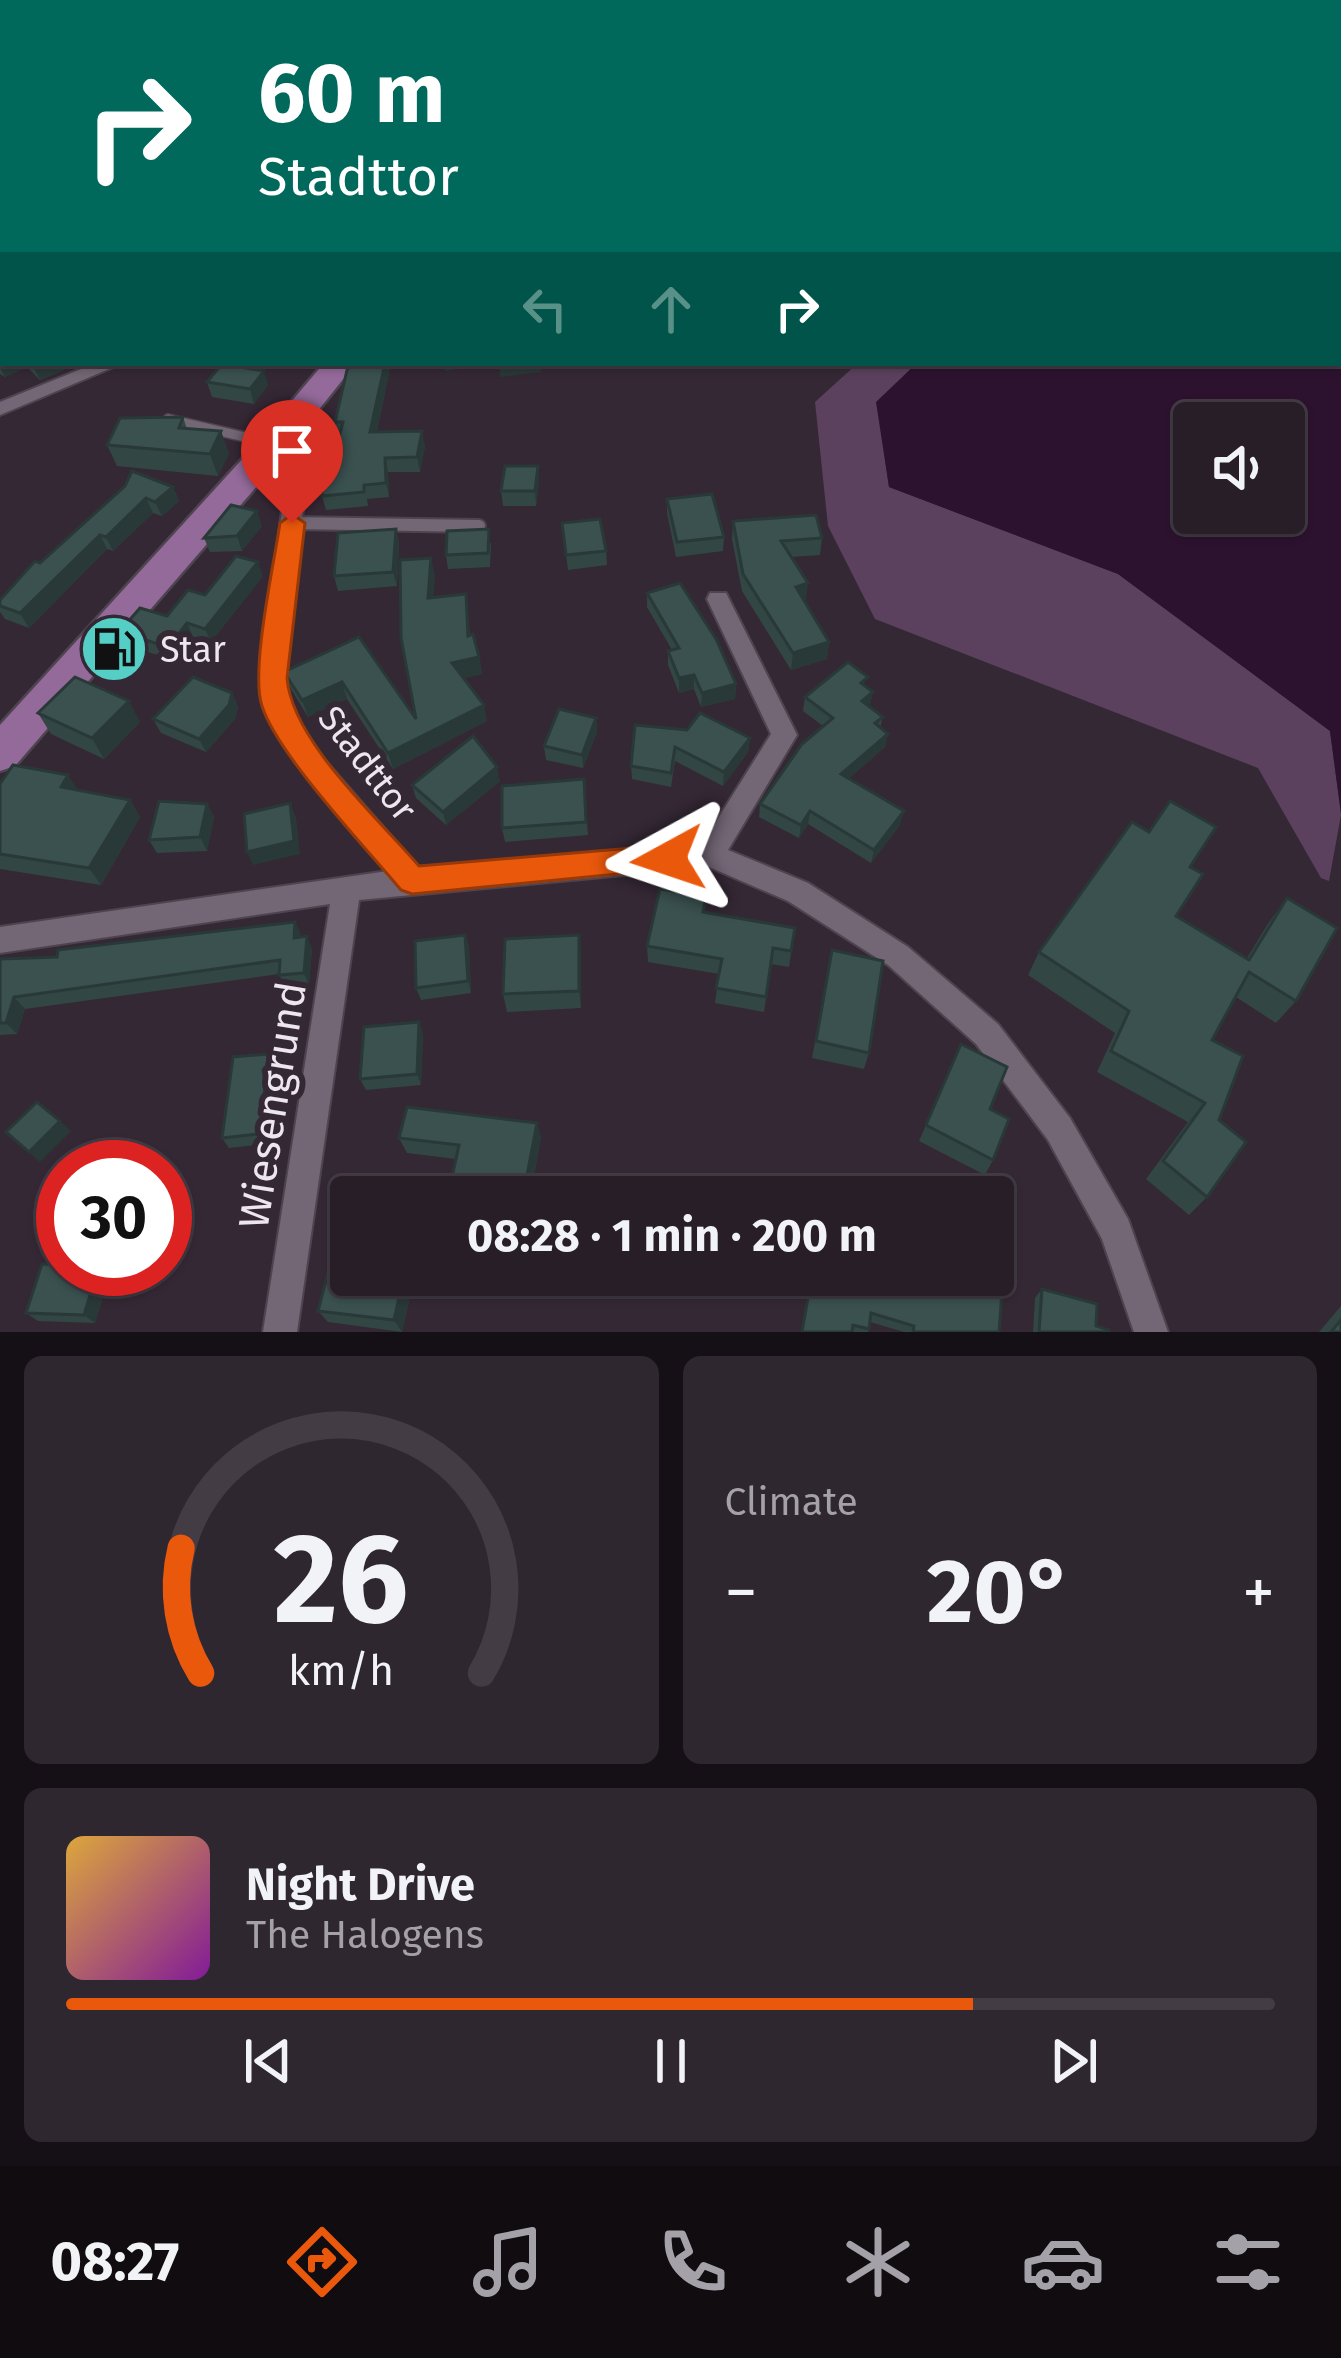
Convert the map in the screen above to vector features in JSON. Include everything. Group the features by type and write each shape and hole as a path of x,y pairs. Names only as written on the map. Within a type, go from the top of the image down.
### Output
{"main road":[{"path":"0,754 117,616 287,453 338,366"}],"street":[{"path":"0,409 106,366"},
{"name":"Stadttor","path":"287,453 292,523 273,678 275,705 314,765 412,880"},
{"path":"710,855 784,735 718,598"},
{"path":"0,940 412,880 710,855 797,892 898,956 987,1034 1060,1130 1105,1211 1151,1332"},
{"name":"Wiesengrund","path":"280,1332 346,891"}],"lane":[{"path":"167,419 287,453"},
{"path":"292,523 479,526"}],"shaded area":[{"path":"855,366 914,366 877,402 889,487 1118,574 1330,731 1341,815 1329,881 1321,878 1258,768 875,619 828,526 815,402"},
{"path":"914,366 1341,366 1341,813 1330,731 1118,574 889,487 876,402"}],"building":[{"path":"220,366 264,371 250,389 207,382"},
{"path":"348,366 384,366 370,432 422,431 417,457 385,458 386,483 364,485 364,492 322,496 323,473 330,472 343,422 335,422"},
{"path":"183,417 179,428 221,431 210,454 107,445 120,418"},
{"path":"505,466 538,466 535,491 501,491"},
{"path":"132,471 173,487 155,502 146,498 106,537 100,535 20,613 0,606 0,600 35,561 40,563 125,486"},
{"path":"712,494 724,537 677,542 667,499"},
{"path":"231,505 257,511 237,536 204,538"},
{"path":"816,515 822,538 781,541 808,583 796,587 829,642 793,653 743,574 733,521"},
{"path":"600,519 606,551 566,555 562,523"},
{"path":"396,529 393,572 334,576 338,533"},
{"path":"489,529 488,553 446,555 447,531"},
{"path":"236,556 258,562 205,629 187,623 168,647 119,632 140,608 167,616 188,590 205,595"},
{"path":"431,558 428,598 466,594 468,636 473,634 479,657 452,663 484,705 388,753 342,682 302,700 284,672 359,637 416,719 401,638 400,560"},
{"path":"680,583 716,639 736,684 702,693 694,675 679,678 668,651 679,648 647,593"},
{"path":"848,662 868,677 861,683 873,692 862,701 883,717 875,723 888,734 841,774 904,811 874,850 810,811 801,825 760,804 802,744 833,718 805,697"},
{"path":"75,677 129,701 92,738 38,713"},
{"path":"193,677 232,693 229,705 199,739 153,719"},
{"path":"559,709 596,718 582,755 544,746"},
{"path":"700,713 750,738 724,772 675,747 671,773 631,766 635,725 687,730"},
{"path":"473,736 497,767 443,812 412,785"},
{"path":"13,765 68,775 61,787 130,800 89,868 0,854 0,784"},
{"path":"584,779 586,822 502,828 502,786"},
{"path":"159,801 207,804 200,837 149,840"},
{"path":"1170,801 1216,827 1190,867 1203,874 1176,916 1249,960 1287,898 1337,928 1296,1001 1249,972 1212,1040 1243,1056 1219,1120 1246,1142 1207,1197 1163,1161 1205,1103 1111,1051 1129,1011 1039,952 1132,822 1149,832"},
{"path":"290,803 294,841 247,852 244,814"},
{"path":"660,889 706,896 703,912 795,928 791,951 773,948 766,997 716,988 722,959 647,946"},
{"path":"295,922 294,938 307,936 304,973 279,975 280,960 14,997 6,1023 0,1023 0,959 57,957 58,950"},
{"path":"465,935 468,981 416,988 415,941"},
{"path":"579,935 579,991 503,994 505,939"},
{"path":"832,950 883,961 869,1053 816,1041"},
{"path":"419,1022 417,1074 360,1079 364,1027"},
{"path":"961,1044 1007,1067 990,1109 1009,1119 993,1160 926,1125"},
{"path":"269,1054 259,1134 222,1138 233,1057"},
{"path":"37,1102 60,1121 29,1152 6,1132"},
{"path":"407,1107 537,1123 527,1176 452,1176 459,1145 399,1138"},
{"path":"330,1265 330,1296 399,1296 394,1320 318,1311"},
{"path":"36,1282 36,1296 90,1296 84,1315 26,1313"},
{"path":"1042,1289 1097,1304 1096,1326 1109,1332 1039,1332"},
{"path":"808,1296 1002,1296 999,1332 913,1332 914,1326 871,1313 869,1329 853,1325 852,1332 802,1332"}],"place":[{"name":"Star","path":"114,649"}],"route":[{"path":"292,523 273,678 275,705 314,765 412,880 668,859"}]}
